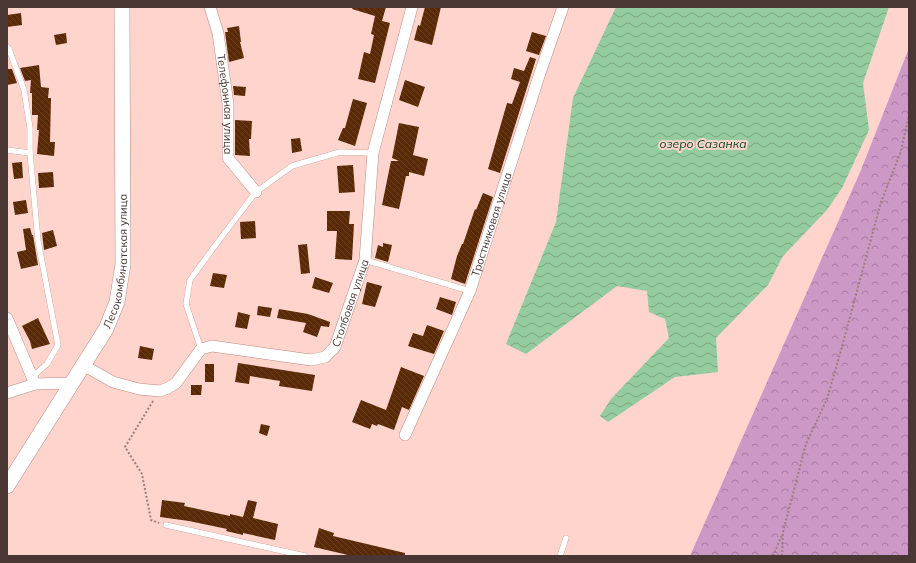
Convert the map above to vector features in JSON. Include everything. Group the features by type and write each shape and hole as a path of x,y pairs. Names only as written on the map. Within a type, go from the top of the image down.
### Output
{"street":[{"name":"Лесокомбинатская улица","path":"7,486 106,329 117,302 123,264 122,7"},
{"name":"Телефонная улица","path":"210,7 218,32 228,104 228,158 256,192"},
{"name":"Столбовая улица","path":"201,349 212,346 311,360 325,357 335,347 365,260 374,153 412,7"},
{"name":"Тростниковая улица","path":"405,435 470,290 540,73 563,7"},
{"path":"7,318 34,380"},
{"path":"83,365 113,382 139,389 160,390 168,388 176,383 201,349"},
{"path":"7,393 34,380 72,383"}],"lane":[{"path":"7,47 24,90 30,128 30,153 38,241 58,345 47,364 34,380"},
{"path":"7,150 30,153"},
{"path":"201,349 186,304 190,280 256,192 292,166 340,152 374,153"},
{"path":"365,260 470,290"},
{"path":"166,525 305,556"},
{"path":"560,556 566,538"}],"path":[{"path":"773,556 783,532 806,444 827,400 881,202 900,154 909,116"},
{"path":"160,390 124,447 142,474 151,520 166,525"},
{"path":"782,556 783,532"}],"green space":[{"path":"909,48 909,556 690,556 861,170"}],"water":[{"name":"озеро Сазанка","path":"616,7 889,7 863,83 869,130 842,188 827,210 783,256 768,285 716,338 718,372 675,377 608,422 600,416 611,399 669,338 665,319 649,312 647,291 617,286 526,354 506,344 556,222 573,98"}],"building":[{"path":"353,7 386,7 382,21 390,23 375,83 358,79 364,52 370,54 374,35 371,34 375,16 352,9"},
{"path":"425,7 441,7 432,45 414,40 418,25 420,26"},
{"path":"21,13 22,25 7,27 7,15"},
{"path":"239,26 240,42 244,58 229,62 225,32 228,32 227,28"},
{"path":"532,32 546,36 539,55 526,51"},
{"path":"66,33 67,43 56,45 54,35"},
{"path":"530,57 536,59 500,173 488,169 507,103 512,104 520,82 511,79 514,68 524,71"},
{"path":"39,65 41,87 49,88 48,98 51,98 50,142 55,142 54,156 37,154 39,130 37,130 38,115 32,115 32,93 30,93 31,80 25,81 20,68"},
{"path":"7,69 12,69 17,83 7,85"},
{"path":"405,80 425,87 418,107 399,100"},
{"path":"233,86 246,87 245,96 234,95"},
{"path":"353,99 367,103 355,146 338,140 343,128 345,128"},
{"path":"235,120 252,121 251,139 249,139 250,156 235,155"},
{"path":"399,123 419,127 413,155 428,159 424,176 409,172 409,176 406,176 399,209 382,205 391,161 399,161 392,158"},
{"path":"300,138 302,151 292,153 291,139"},
{"path":"22,162 23,178 14,179 12,163"},
{"path":"353,165 355,192 339,193 337,166"},
{"path":"53,172 54,187 39,188 38,173"},
{"path":"483,193 493,197 465,284 451,279 457,256 463,244 475,209 476,210"},
{"path":"26,200 28,213 15,215 13,202"},
{"path":"327,211 350,211 349,224 354,224 352,260 335,259 337,231 327,231"},
{"path":"255,221 256,238 241,239 240,222"},
{"path":"30,228 33,235 38,265 21,269 17,252 26,250 23,229"},
{"path":"53,230 57,246 44,250 42,233"},
{"path":"383,243 392,245 388,262 375,258 378,245 383,247"},
{"path":"307,244 310,273 301,274 298,245"},
{"path":"213,273 227,275 224,288 210,286"},
{"path":"315,277 333,283 329,293 312,288"},
{"path":"367,282 382,286 375,307 362,304"},
{"path":"440,297 456,302 452,315 436,309"},
{"path":"258,306 272,308 270,317 257,315"},
{"path":"279,309 308,314 330,322 329,327 321,326 317,337 303,332 306,323 277,318"},
{"path":"238,312 250,315 247,329 235,327"},
{"path":"38,318 50,344 32,349 30,341 22,326"},
{"path":"427,325 444,331 434,354 408,346 413,333 423,336"},
{"path":"140,346 154,349 152,360 138,358"},
{"path":"238,363 315,375 312,391 279,386 280,381 250,376 249,384 235,382"},
{"path":"205,364 214,364 214,382 205,382"},
{"path":"401,367 424,376 409,410 402,407 394,430 378,424 377,426 372,424 370,429 352,422 361,400 386,410"},
{"path":"191,385 202,385 201,395 191,395"},
{"path":"261,424 270,426 267,436 259,433"},
{"path":"162,500 185,503 184,506 230,516 230,514 243,517 248,500 257,502 253,518 278,524 275,540 243,533 243,535 226,531 227,529 189,521 160,517"},
{"path":"319,528 334,533 333,536 405,553 405,556 352,556 314,547"}]}
